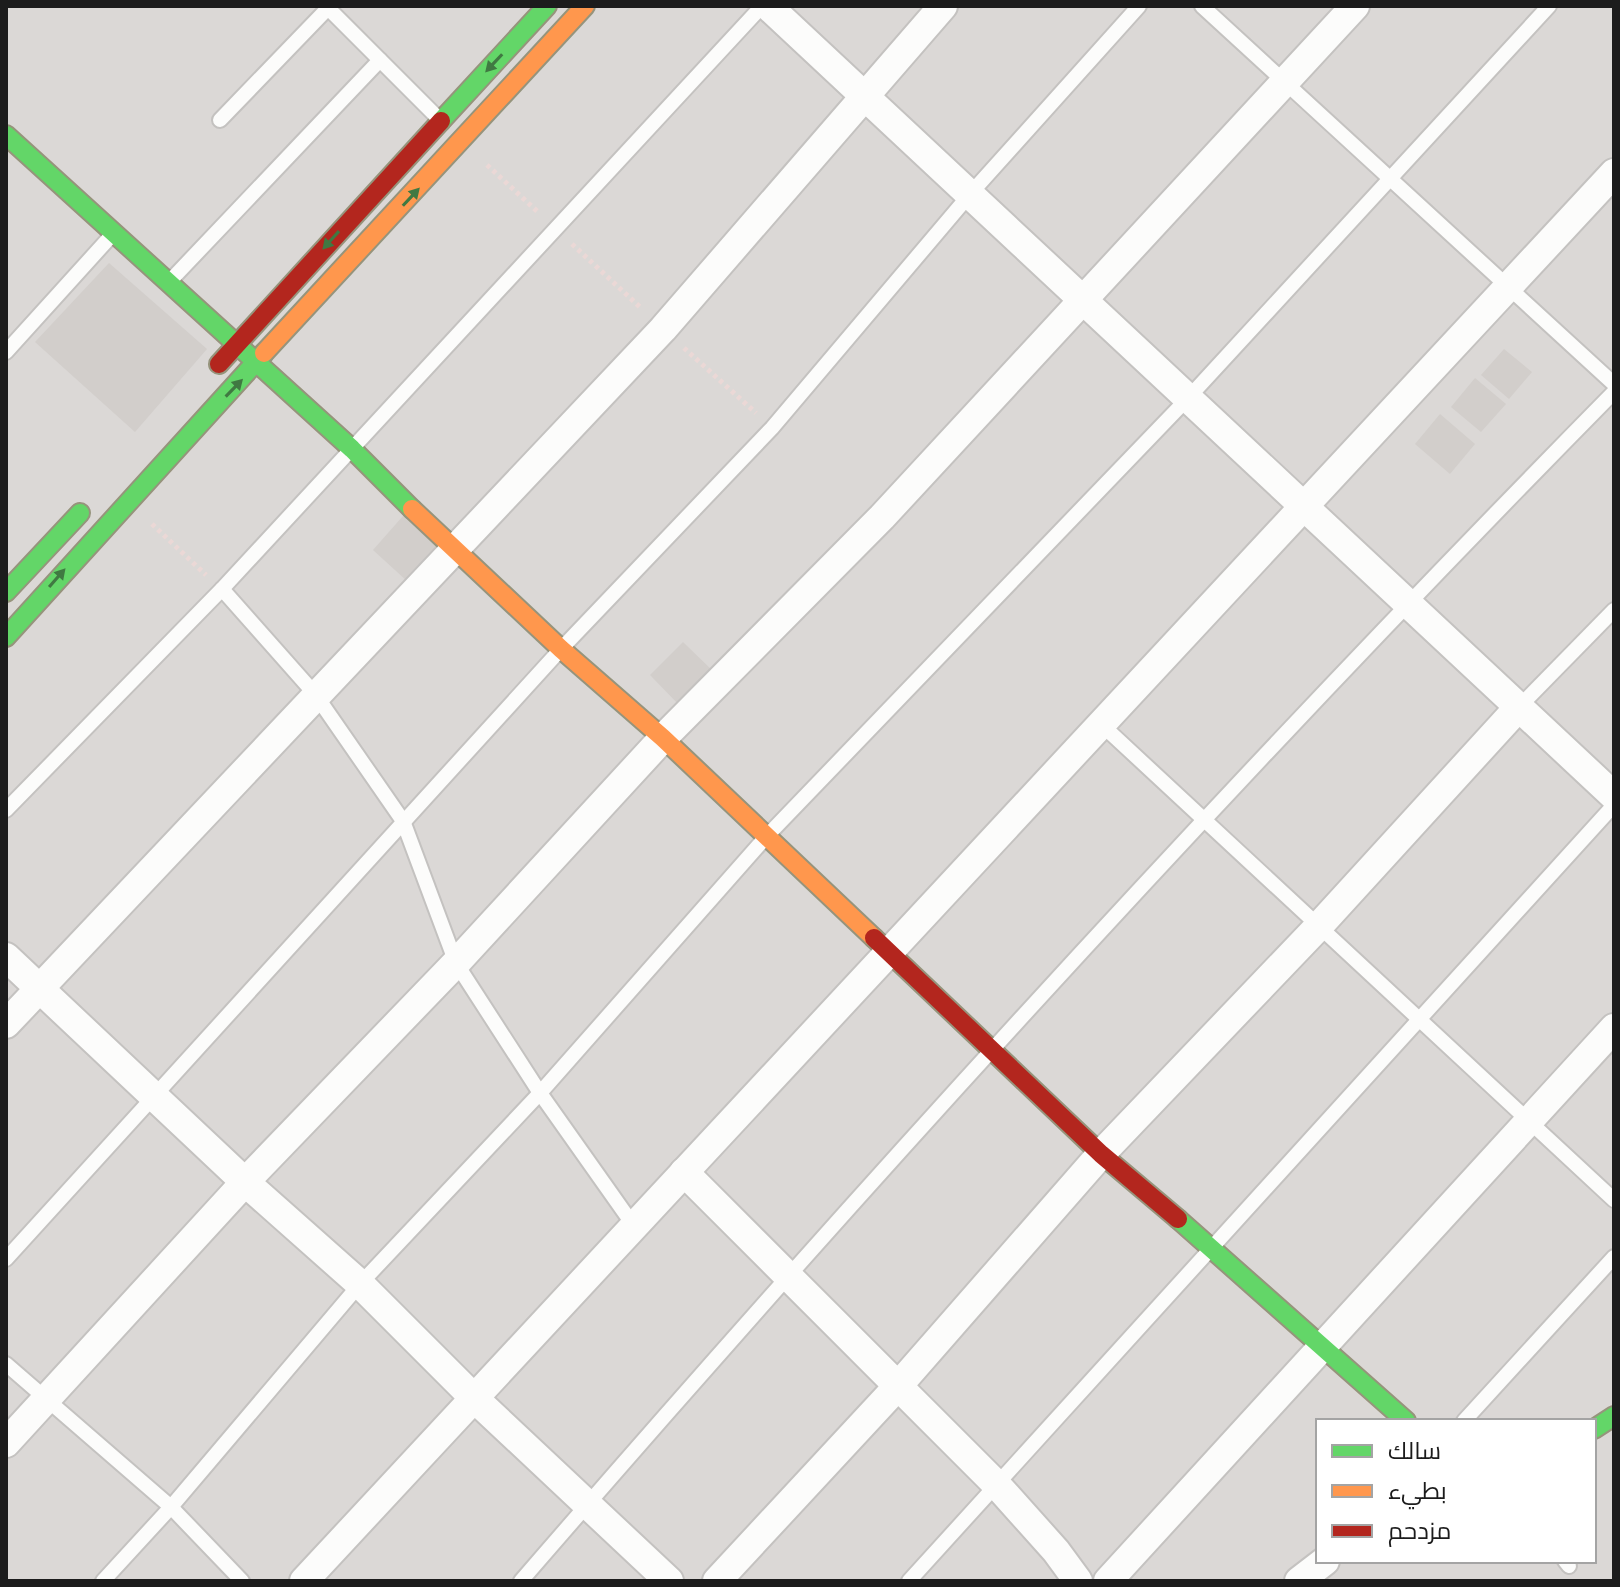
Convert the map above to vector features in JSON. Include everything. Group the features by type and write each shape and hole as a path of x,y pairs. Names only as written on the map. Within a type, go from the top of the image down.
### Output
{"street":[{"path":"204,380 547,6"},
{"path":"6,637 126,500 257,364 585,6"},
{"path":"768,6 1306,504 1614,796"},
{"path":"6,1024 663,329 943,6"},
{"path":"6,1443 245,1182 456,963 663,738 882,517 1355,6"},
{"path":"8,142 170,281 235,346 352,449 453,549 663,738 1101,1154 1213,1248 1404,1419"},
{"path":"304,1581 1614,173"},
{"path":"6,592 21,566 89,503"},
{"path":"717,1581 898,1386 1101,1154 1318,927 1518,708"},
{"path":"6,957 245,1182 360,1284 474,1398 669,1581"},
{"path":"1108,1581 1614,1028"},
{"path":"684,1172 996,1484 1056,1551 1078,1581"},
{"path":"1596,1428 1614,1416"},
{"path":"1299,1581 1322,1563"}],"lane":[{"path":"6,810 222,589 762,6"},
{"path":"6,1259 561,649 772,428 971,193 1139,6"},
{"path":"1202,6 1614,384"},
{"path":"103,1581 171,1507 360,1284 540,1093 766,837 1190,396 1549,6"},
{"path":"220,120 328,7 440,120"},
{"path":"170,281 380,60"},
{"path":"6,352 114,233"},
{"path":"521,1581 790,1276 1203,818 1408,601 1614,392"},
{"path":"222,589 315,694 403,821 456,963 540,1093 634,1226"},
{"path":"1518,708 1614,610"},
{"path":"1101,724 1614,1200"},
{"path":"909,1581 1614,805"},
{"path":"1466,1419 1614,1257"},
{"path":"6,1364 171,1507 242,1581"}],"path":[{"path":"126,500 222,589"}],"shaded area":[{"path":"6,6 1614,6 1614,1581 6,1581"}],"building":[{"path":"109,263 207,349 135,432 35,342"},
{"path":"1504,349 1532,372 1509,399 1481,375"},
{"path":"1475,378 1506,404 1481,432 1451,407"},
{"path":"1440,414 1475,444 1450,474 1415,444"},
{"path":"403,516 437,547 407,581 373,550"},
{"path":"683,642 717,675 683,709 650,675"}],"traffic: fast":[{"path":"441,121 547,6"},
{"path":"6,135 352,449 412,509"},
{"path":"6,637 264,353"},
{"path":"6,592 80,513"},
{"path":"1178,1219 1404,1419"},
{"path":"1596,1428 1614,1416"}],"traffic: slow":[{"path":"264,353 585,6"},
{"path":"412,509 561,649 663,738 874,938"}],"traffic: jam":[{"path":"219,364 441,121"},
{"path":"874,938 1101,1154 1178,1219"}]}
